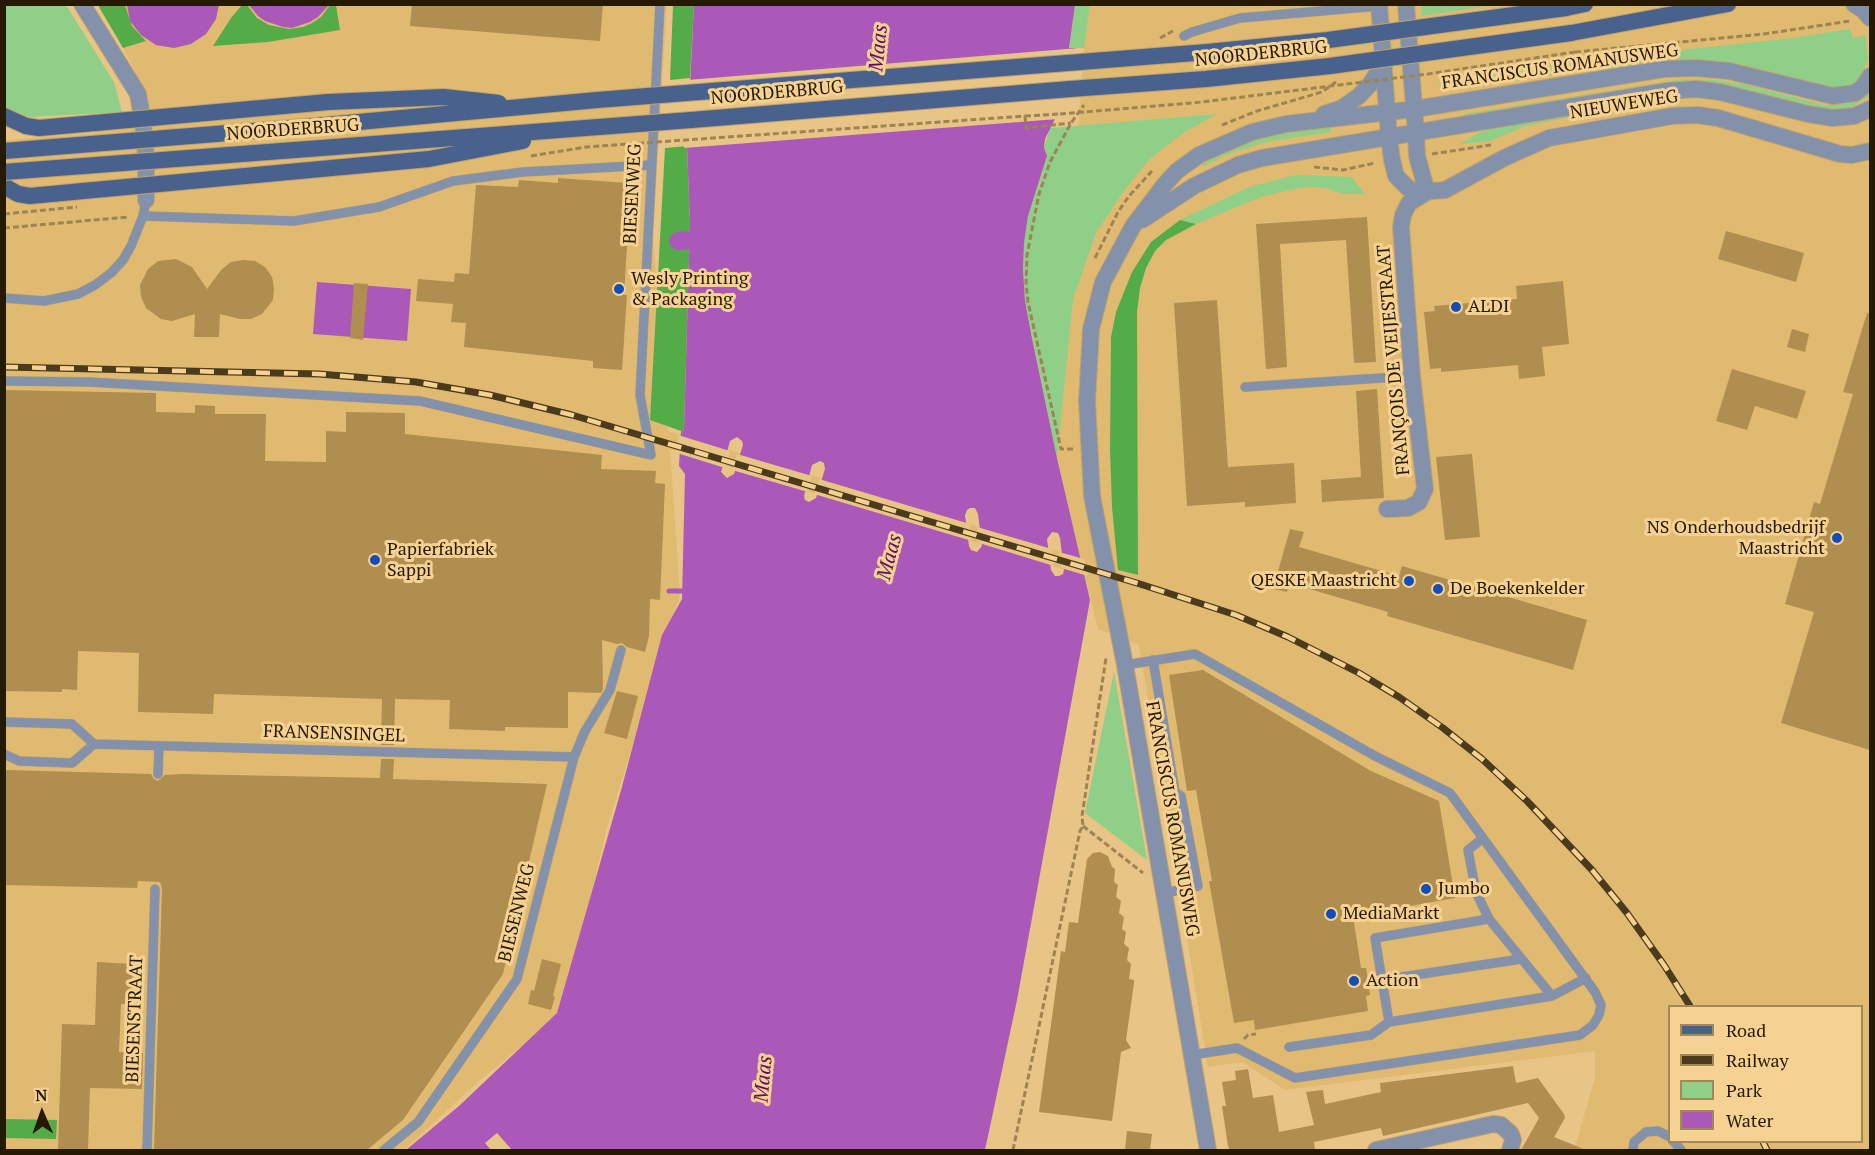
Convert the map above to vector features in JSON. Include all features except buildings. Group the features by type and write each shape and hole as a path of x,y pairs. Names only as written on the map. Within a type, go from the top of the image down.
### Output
{"main road":[{"name":"NOORDERBRUG","path":"4,151 304,127 526,106 1207,52 1328,40 1585,4"},
{"name":"NOORDERBRUG","path":"4,172 1206,80 1401,58 1571,33 1728,4"},
{"path":"4,116 26,126 39,128 328,102 420,97 466,98 526,106"},
{"path":"4,186 18,194 30,196 84,199 429,159 507,145 568,130"}],"street":[{"path":"82,4 138,94 145,145 145,208"},
{"path":"1379,5 1389,138 1396,176 1408,188 1427,192 1417,156 1406,4"},
{"path":"1854,4 1870,18"},
{"path":"1303,122 1348,104 1371,83 1383,64"},
{"name":"FRANCISCUS ROMANUSWEG","path":"1208,1150 1125,665 1093,503 1087,381 1089,345 1096,304 1109,270 1133,226 1177,171 1199,155 1252,132 1286,124 1414,109 1664,69 1696,68 1729,71 1833,96 1855,93 1863,87 1870,76"},
{"name":"FRANCISCUS ROMANUSWEG","path":"1133,226 1194,186 1238,165 1280,153 1416,134 1666,91 1696,89 1720,92 1833,118 1854,116 1870,109"},
{"name":"NIEUWEWEG","path":"1427,192 1445,190 1504,158 1550,138 1672,116 1697,115 1718,118 1840,154 1852,155 1870,151"},
{"name":"FRANÇOIS DE VEIJESTRAAT","path":"1387,509 1408,508 1419,502 1425,489 1412,376 1401,227 1403,215 1409,203 1427,192"},
{"path":"1376,1150 1406,1147 1493,1124 1501,1125 1511,1134 1513,1140 1510,1150"}],"lane":[{"name":"BIESENWEG","path":"4,381 89,382 420,401 651,455 640,395 660,4"},
{"path":"1273,4 1278,15"},
{"path":"1184,36 1240,18 1379,5"},
{"path":"4,298 44,301 78,294 95,285 123,260 131,246 145,208 294,221 379,207 453,181 523,172 651,165"},
{"path":"1245,387 1412,376"},
{"name":"BIESENWEG","path":"384,1150 418,1122 517,979 574,757 585,731 610,690 621,650"},
{"path":"1125,665 1195,654 1375,756 1450,793 1586,978 1600,1005 1599,1015 1593,1025 1580,1035 1295,1078 1237,1048 1192,1055"},
{"path":"1153,660 1175,792 1182,796 1198,886 1165,893"},
{"path":"4,722 72,724 94,744 72,763 19,761 4,754"},
{"name":"FRANSENSINGEL","path":"94,744 574,757"},
{"path":"158,774 159,746"},
{"path":"1482,839 1468,850 1476,892 1489,919 1552,996"},
{"name":"BIESENSTRAAT","path":"147,1150 155,889"},
{"path":"1389,1022 1376,938 1489,919"},
{"path":"1382,980 1521,959"},
{"path":"1289,1047 1371,1035 1389,1022 1552,996 1586,978"},
{"path":"1633,1150 1634,1142 1646,1131 1658,1131 1668,1136"}],"path":[{"path":"527,157 586,147 1202,102 1428,74 1575,52 1764,34 1870,18"},
{"path":"1025,116 1026,128 1071,123 1050,162 1039,194 1027,255 1026,283 1028,302 1061,449 1075,449"},
{"path":"1312,167 1343,170 1355,166"},
{"path":"4,214 84,199"},
{"path":"4,228 145,208"},
{"path":"1013,1150 1080,831 1083,826 1082,816 1107,655"},
{"path":"1083,826 1142,871 1144,877"},
{"path":"1248,1035 1256,1034"}],"shaded area":[{"path":"97,5 667,5 653,235 668,431 1080,558 1057,458 1057,421 1084,48 1090,5 1870,5 1870,1150 1574,1150 1595,1078 1595,1051 1285,1090 1242,1062 1208,1067 1139,645 1098,629 1085,576 670,449 680,594 608,824 563,1012 479,1081 404,1150 5,1150 5,140 95,133 95,118 148,113 144,89"}],"green space":[{"path":"1422,4 1496,4 1496,5 1421,16"},
{"path":"4,5 66,5 114,82 122,112 29,117 5,107"},
{"path":"98,5 125,5 132,26 146,41 123,48"},
{"path":"242,5 247,5 257,18 269,25 289,29 312,23 321,17 330,5 336,5 340,30 268,42 213,46"},
{"path":"673,5 694,5 690,78 670,80"},
{"path":"1075,5 1090,5 1084,48 1069,48"},
{"path":"1850,29 1853,38 1865,35 1868,59 1862,75 1856,82 1840,89 1677,62 1581,71 1461,89 1449,88 1437,83 1579,61 1794,38"},
{"path":"1683,79 1743,84 1825,105 1846,104 1860,99 1870,90 1870,96 1848,109 1825,110 1742,90 1465,118 1464,114"},
{"path":"1681,93 1870,115 1870,119 1854,124 1833,125 1719,100 1682,98 1642,103 1540,123 1526,126 1490,141 1460,144 1484,130 1579,110"},
{"path":"1217,114 1183,133 1150,159 1126,188 1096,233 1073,299 1057,458 1025,301 1023,269 1028,216 1047,156 1044,148 1050,128"},
{"path":"1331,124 1331,132 1266,142 1229,154 1204,166 1201,164 1264,135"},
{"path":"687,146 690,223 684,428 681,437 681,431 650,420 665,148"},
{"path":"1296,175 1352,177 1365,194 1344,194 1326,188 1299,188 1261,197 1196,224 1180,220 1249,187"},
{"path":"1180,220 1196,224 1166,240 1155,251 1146,268 1140,288 1137,312 1138,575 1118,570 1110,450 1111,337 1116,312 1132,272 1151,242"},
{"path":"1114,672 1147,860 1085,813"},
{"path":"5,1119 57,1120 56,1139 5,1138"}],"water":[{"path":"127,4 219,5 216,19 206,34 191,44 174,48 156,45 141,35 130,21"},
{"path":"249,5 329,5 310,22 292,28 265,21"},
{"name":"Maas","path":"694,5 1075,5 1069,48 1076,48 1074,62 1066,63 1064,101 1045,139 1044,148 1047,156 1028,216 1023,269 1025,301 1032,338 1090,600 1017,1000 985,1150 512,1150 497,1133 485,1143 491,1150 406,1150 459,1106 557,1013 622,787 662,635 682,599 685,474 679,466 681,431 682,434 684,428 690,223 687,146","holes":["737,437 743,445 734,474 727,478 721,472 730,441","820,461 824,463 825,469 816,498 809,502 804,496 812,465","975,508 978,514 982,546 977,552 971,550 969,546 965,515 967,510","1052,532 1058,533 1060,538 1064,570 1059,576 1055,576 1051,570 1047,539"]},
{"path":"317,282 411,289 407,341 313,334"}],"pier":[{"path":"1079,48 1077,63 1067,69 1070,77 1067,101 1058,119 684,148 687,80"},
{"path":"678,435 730,451 725,468 677,453"},
{"path":"737,454 812,476 808,492 732,470"},
{"path":"819,479 970,524 972,541 814,494"},
{"path":"977,527 1052,549 1054,566 979,543"},
{"path":"1059,552 1084,559 1088,576 1061,568"}],"waterway":[{"path":"678,241 712,239"},
{"path":"669,591 689,591"}],"railway":[{"path":"4,367 319,374 416,382 490,395 572,415 1140,584 1236,615 1288,637 1359,673 1399,697 1482,759 1527,801 1592,870 1627,913 1689,1005"},
{"path":"1764,1143 1767,1150"}],"place":[{"name":"Wesly Printing & Packaging","path":"619,289"},
{"name":"ALDI","path":"1456,307"},
{"name":"NS Onderhoudsbedrijf Maastricht","path":"1837,538"},
{"name":"Papierfabriek Sappi","path":"375,560"},
{"name":"QESKE Maastricht","path":"1409,581"},
{"name":"De Boekenkelder","path":"1438,589"},
{"name":"Jumbo","path":"1426,889"},
{"name":"MediaMarkt","path":"1331,914"},
{"name":"Action","path":"1354,981"}]}
